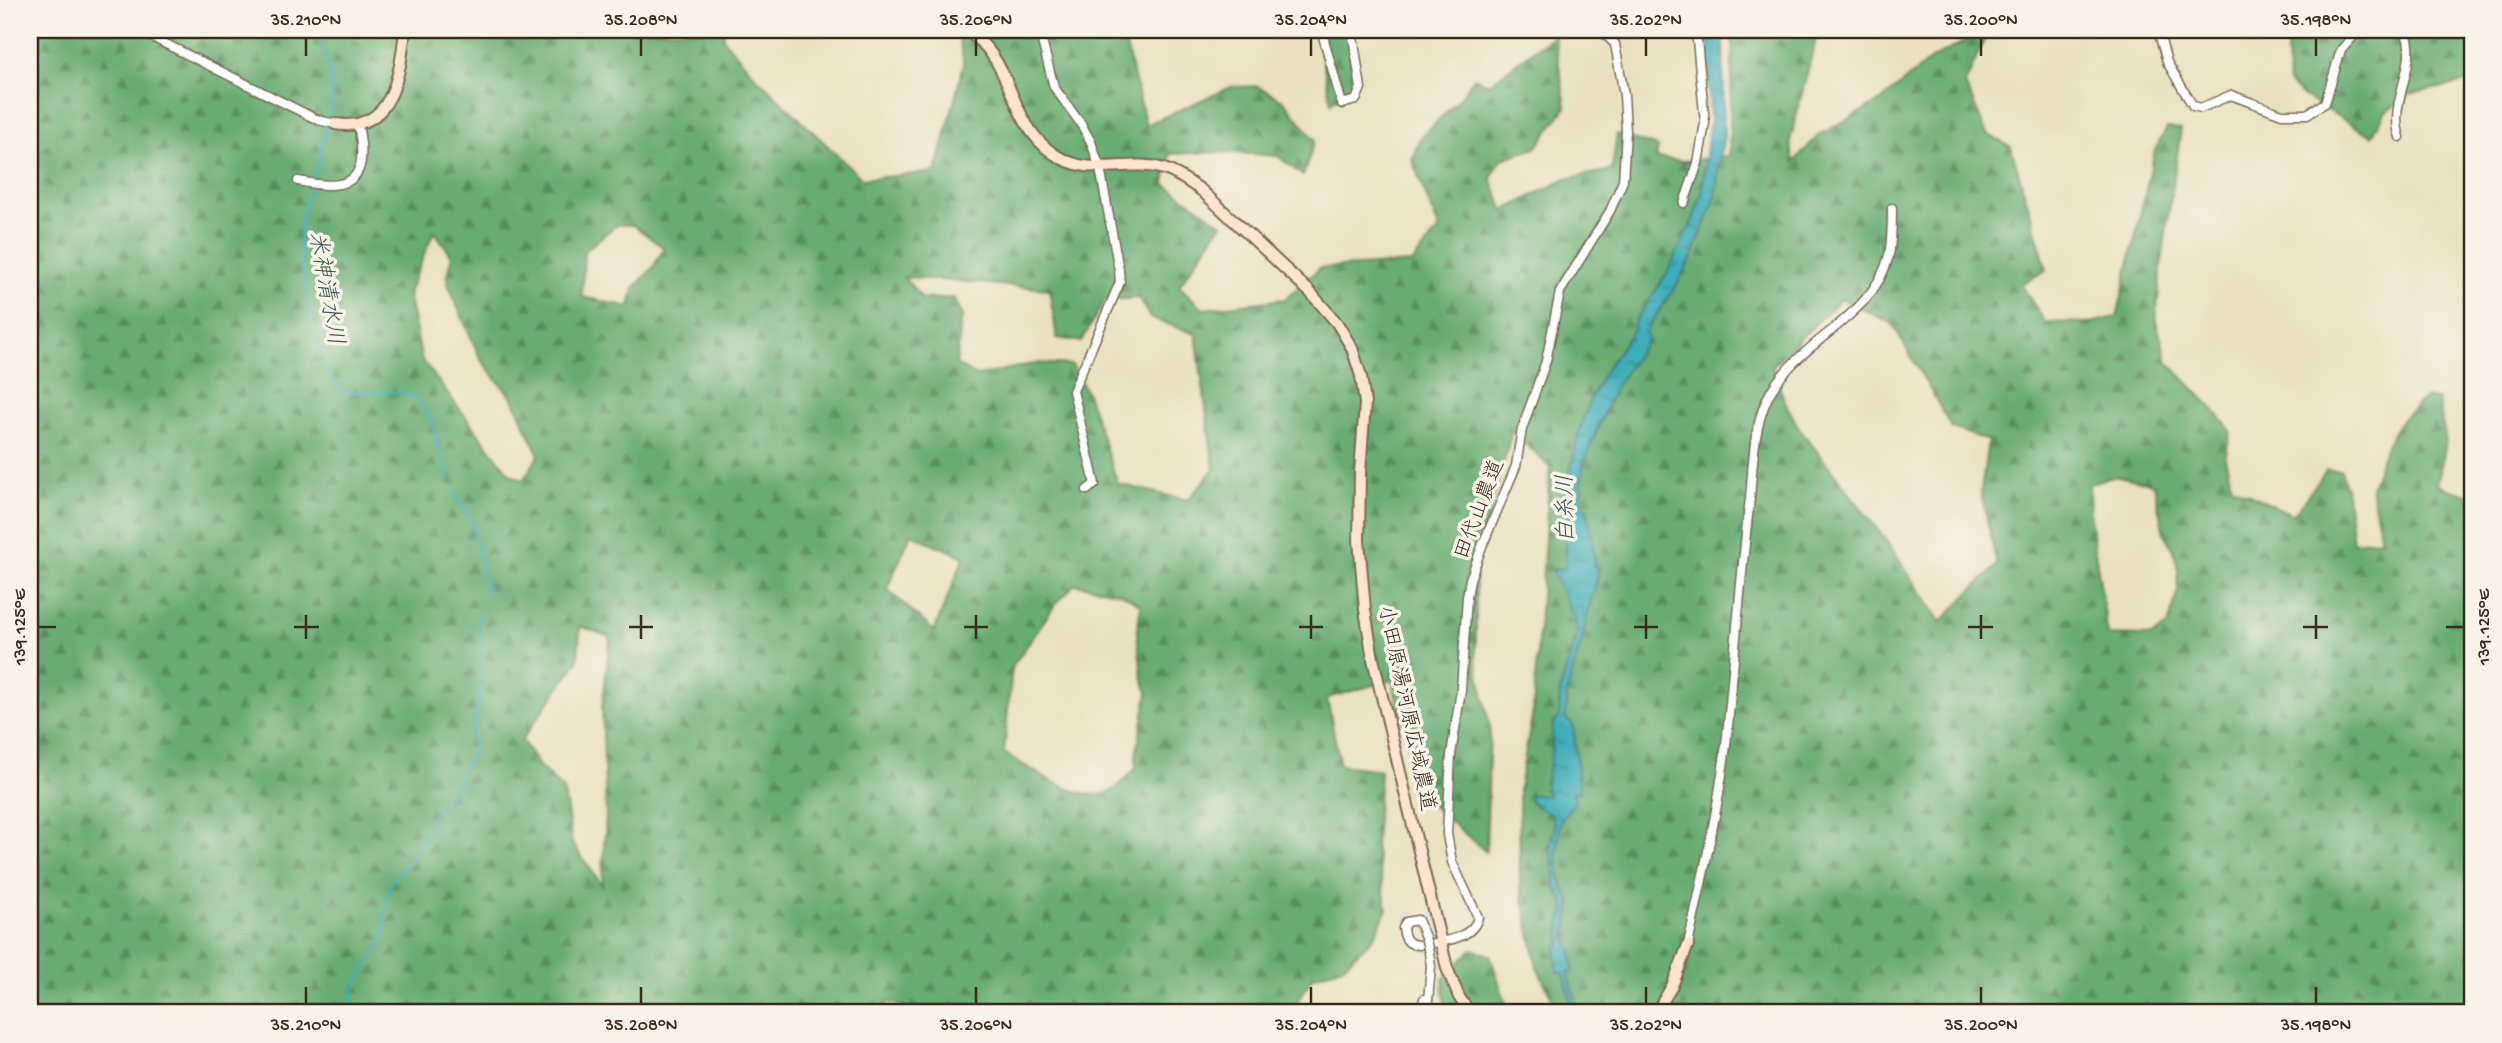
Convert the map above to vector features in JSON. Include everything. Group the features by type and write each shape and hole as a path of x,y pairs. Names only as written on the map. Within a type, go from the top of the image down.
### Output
{"street":[{"path":"138,30 318,120 358,125 371,120 386,105 394,86 405,30"},
{"name":"小田原湯河原広域農道","path":"965,30 988,47 999,63 1025,124 1038,141 1066,161 1086,168 1163,168 1183,177 1201,190 1310,292 1337,323 1352,348 1361,376 1365,403 1359,540 1365,611 1373,659 1441,941 1455,987 1470,1013"},
{"path":"1039,30 1054,87 1081,124 1100,168 1120,282 1073,391 1095,484 1087,490"},
{"path":"1318,30 1323,36 1342,104 1356,100 1361,88 1352,30"},
{"name":"田代山農道","path":"1427,1013 1431,966 1429,952 1425,937 1418,920 1406,922 1404,935 1407,942 1413,945 1441,941 1472,931 1478,916 1452,862 1447,835 1451,755 1461,690 1464,627 1470,579 1516,466 1522,429 1546,361 1560,292 1609,211 1623,181 1626,131 1624,95 1615,44 1601,30"},
{"path":"1684,203 1698,163 1705,123 1696,30"},
{"path":"2158,30 2167,62 2193,106 2201,108 2231,95 2282,114 2307,114 2325,103 2341,50 2359,30"},
{"path":"2400,137 2398,108 2410,44 2404,30"},
{"path":"300,182 330,186 346,184 352,180 360,167 362,142 358,125"},
{"path":"1656,1013 1672,986 1688,945 1718,804 1728,730 1744,543 1758,428 1767,399 1782,375 1802,354 1852,312 1883,274 1889,255 1892,208"},
{"path":"1420,1013 1430,990"}],"green space":[{"path":"30,30 724,30 723,39 757,78 862,179 936,172 964,63 957,30 1122,30 1146,125 1231,87 1257,86 1283,100 1315,140 1303,176 1278,156 1222,152 1170,154 1165,184 1222,224 1179,286 1203,309 1285,299 1320,268 1412,263 1439,229 1412,160 1419,140 1460,98 1474,78 1489,84 1554,35 1566,107 1536,148 1502,159 1491,178 1504,211 1565,179 1612,170 1617,134 1658,147 1656,158 1683,161 1729,156 1733,30 1818,30 1790,141 1794,162 1819,135 1881,101 1931,59 1975,36 1984,40 1965,84 1987,134 2011,147 2047,270 2021,284 2045,322 2091,323 2117,317 2155,150 2167,128 2181,129 2156,321 2168,362 2231,431 2225,458 2232,486 2293,515 2327,470 2341,470 2353,542 2381,539 2371,487 2387,443 2402,419 2426,398 2438,400 2446,442 2437,485 2467,495 2472,494 2472,1013 1559,1013 1537,967 1520,885 1519,788 1533,712 1550,467 1512,432 1476,563 1476,659 1490,728 1486,852 1421,796 1392,680 1327,698 1340,765 1380,770 1375,846 1387,909 1375,936 1344,966 1312,977 1291,1013 1263,1003 1259,1013 931,1013 886,1002 886,1013 30,1013","holes":["617,225 633,225 664,248 653,268 634,288 630,307 582,297 584,251","434,231 452,256 447,281 481,360 513,399 539,455 523,480 510,474 422,360 408,293","904,277 1049,289 1057,338 1081,342 1105,300 1139,298 1150,318 1196,334 1214,469 1188,500 1118,484 1087,393 1072,365 1036,363 977,376 956,364 962,315 954,298 922,299","1841,299 1892,323 1952,428 1988,441 1981,492 1997,565 1941,622 1885,539 1799,428 1786,404 1772,366","2118,476 2154,484 2164,534 2174,550 2178,592 2168,625 2153,636 2108,635 2090,519 2089,483","911,534 964,557 934,631 887,589","1075,584 1121,593 1141,605 1137,632 1142,676 1148,693 1136,768 1113,790 1101,794 1087,794 1057,784 1004,753 1012,667 1055,605","580,626 610,637 602,708 606,815 602,885 572,843 564,791 539,766 522,740 578,661"]},
{"path":"1317,30 1350,30 1352,88 1331,103"},
{"path":"2281,30 2472,30 2472,81 2411,94 2386,111 2372,136 2304,97 2288,83 2287,36"},
{"path":"1472,949 1490,955 1509,1013 1446,1013 1443,979"}],"water":[{"path":"1709,30 1723,30 1724,136 1716,196 1692,257 1645,332 1648,339 1614,389 1583,464 1582,503 1587,509 1595,562 1593,566 1599,567 1566,699 1566,719 1573,725 1580,792 1573,792 1575,801 1561,821 1556,858 1563,886 1571,903 1566,938 1572,950 1574,970 1568,972 1580,1013 1574,1013 1564,973 1557,972 1556,948 1561,943 1560,924 1565,905 1555,886 1551,857 1550,843 1555,827 1551,815 1530,802 1530,794 1548,796 1548,791 1544,791 1551,758 1553,725 1559,717 1560,690 1577,633 1575,620 1554,569 1565,568 1571,468 1583,418 1592,395 1667,273 1702,194 1710,119"}],"waterway":[{"name":"米神清水川","path":"315,30 324,51 332,84 329,119"},
{"name":"米神清水川","path":"313,180 328,125"},
{"name":"米神清水川","path":"311,186 301,217 300,242 310,314 324,362 332,379 342,389 359,393 399,392 415,398 423,406 433,426 449,480"},
{"name":"米神清水川","path":"454,491 470,518 489,595"},
{"name":"米神清水川","path":"351,1013 352,994 384,934 387,897 392,882 420,850 434,814 444,798 455,790 475,751 472,730 483,679 484,649 477,615"}],"water label":[{"name":"白糸川","path":"1564,509"}]}
